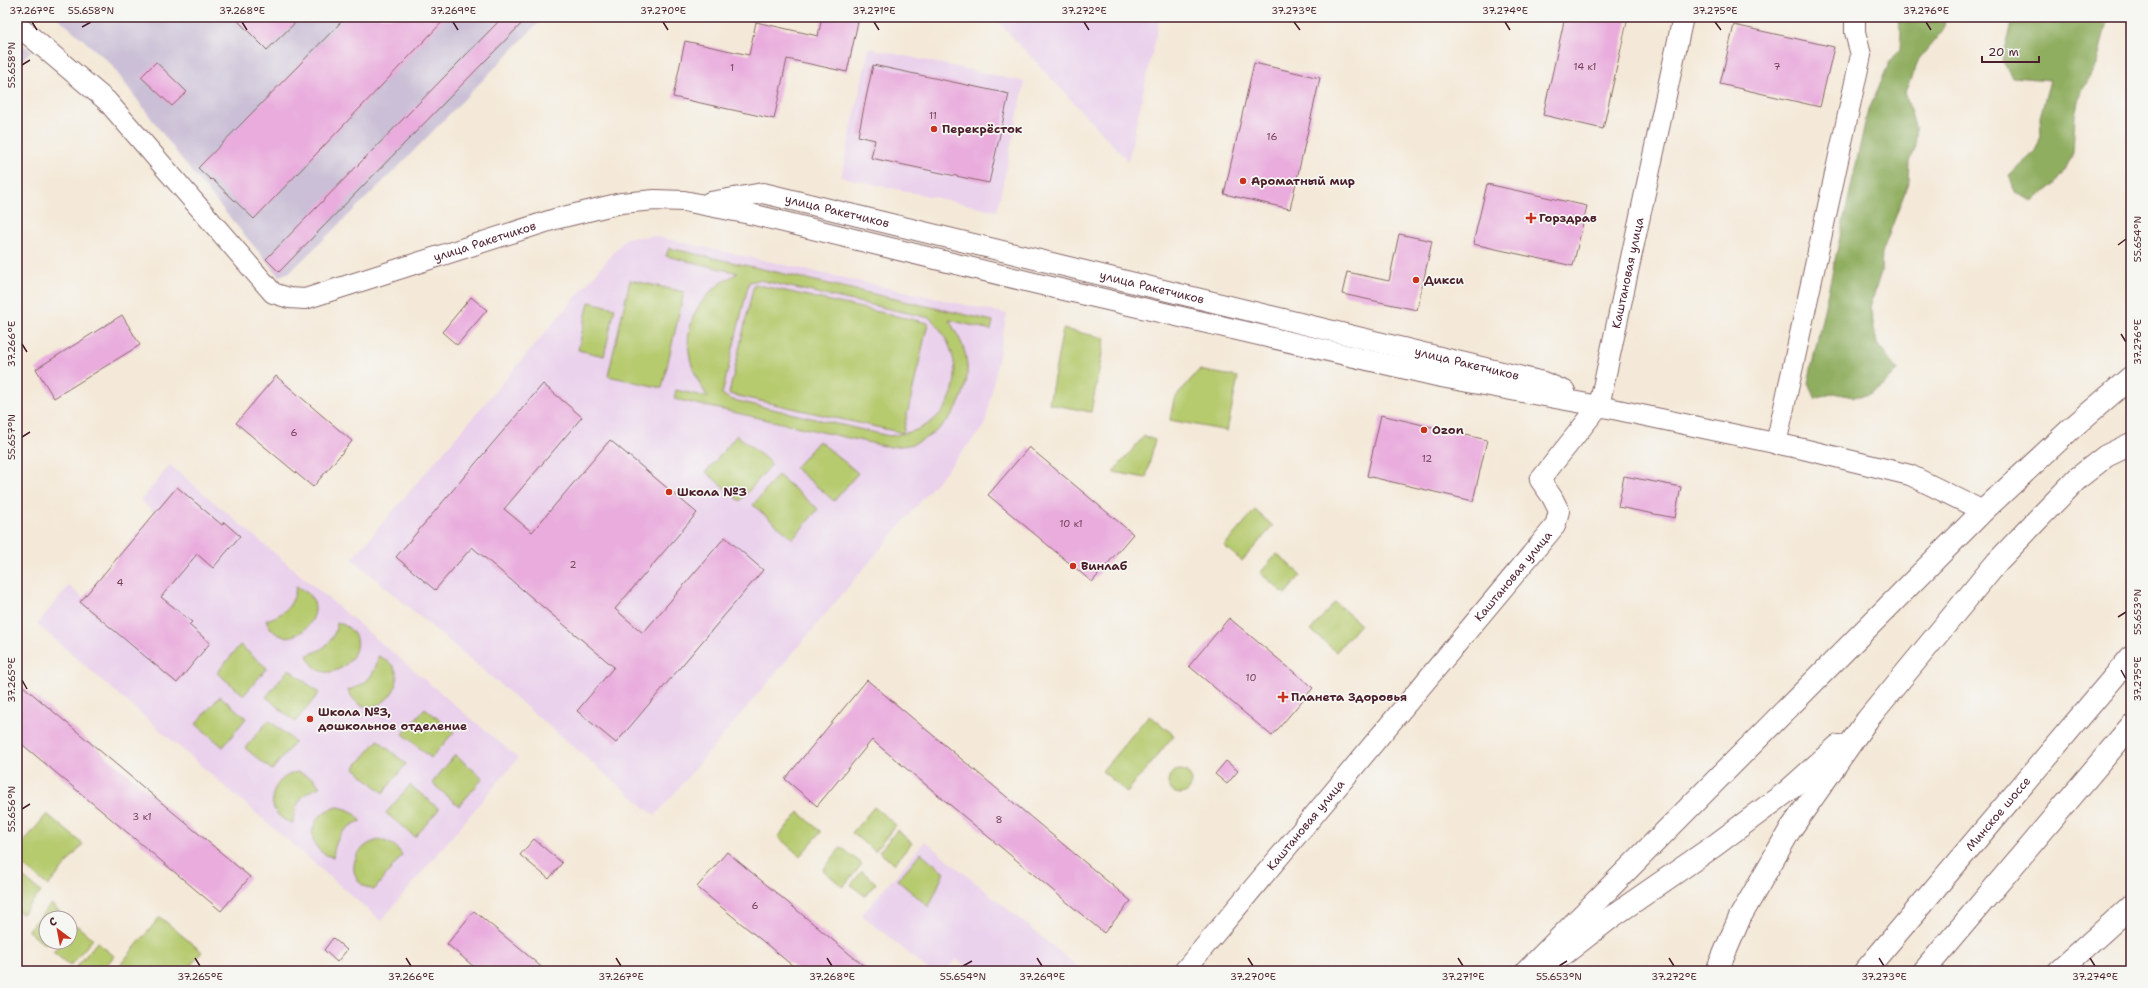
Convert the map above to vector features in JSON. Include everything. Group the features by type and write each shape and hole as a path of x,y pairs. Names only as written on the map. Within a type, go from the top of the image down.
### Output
{"main road":[{"path":"1527,971 1983,511 2073,427 2131,377"},
{"path":"1717,971 1740,917 1790,830 1867,720 1997,562 2078,478 2106,456 2131,444"},
{"name":"Минское шоссе","path":"1865,971 2131,657"},
{"path":"1542,971 1610,918 1714,846 1789,790 1867,720"},
{"path":"1924,971 2131,726"},
{"path":"2059,971 2131,906"}],"street":[{"name":"Каштановая улица","path":"1184,971 1555,526 1559,511 1552,497 1540,480 1600,406 1683,17"},
{"path":"1776,444 1861,55 1855,32 1855,17"},
{"name":"улица Ракетчиков","path":"17,25 107,101 272,293 289,298 305,299 555,219 621,202 684,200 1433,376 1600,406 1803,449 1910,475 1983,511"}],"shaded area":[{"path":"57,17 544,17 399,166 290,272 279,276 190,170 109,62"},
{"path":"994,17 1160,17 1128,161"},
{"path":"17,40 31,51 17,66"},
{"path":"869,48 1025,82 997,211 841,177"},
{"name":"Школа №3","path":"654,236 1007,314 985,425 655,816 352,559 626,238"},
{"name":"Школа №3, дошкольное отделение","path":"170,465 518,758 381,921 37,624 69,586 83,598 155,513 141,501"},
{"path":"925,841 1078,967 1075,971 971,971 956,959 945,971 930,971 862,915"}],"green space":[{"path":"1897,17 1946,17 1943,30 1919,59 1905,92 1915,127 1916,146 1910,162 1909,181 1882,253 1881,272 1870,307 1877,343 1898,370 1885,384 1871,394 1853,397 1834,393 1816,399 1808,383 1867,114 1889,63 1900,49 1901,32"},
{"path":"2020,17 2038,17 2043,19 2062,17 2108,17 2097,63 2079,97 2075,115 2073,153 2065,170 2053,186 2032,201 2015,193 2009,175 2035,152 2041,136 2040,117 2050,80 2012,77 2002,60 2012,24"},
{"path":"669,248 993,321 991,330 949,320 965,353 967,368 966,382 962,396 948,420 938,430 913,444 889,447 674,399 676,390 708,397 697,379 691,361 688,343 690,327 696,311 706,297 720,284 738,273 666,256","holes":["759,280 930,318 941,331 949,346 954,361 955,377 952,393 945,407 934,419 919,429 889,436 729,399 722,394 749,282"]},
{"path":"630,280 684,292 662,388 608,376"},
{"path":"754,284 928,323 903,433 729,394"},
{"path":"589,302 615,308 604,356 578,350"},
{"path":"1063,329 1105,338 1091,412 1049,404"},
{"path":"1199,370 1238,377 1227,431 1170,420 1174,399"},
{"path":"737,435 772,464 740,501 706,472"},
{"path":"1144,436 1155,440 1146,478 1113,472"},
{"path":"819,441 858,473 834,501 795,468"},
{"path":"778,475 818,509 793,539 753,505"},
{"path":"1255,510 1273,526 1242,561 1224,546"},
{"path":"1277,554 1301,575 1285,594 1260,573"},
{"path":"296,587 310,595 315,606 313,617 307,627 297,634 286,637 275,632 266,620 278,615 287,608 293,599"},
{"path":"1335,602 1360,624 1336,652 1311,630"},
{"path":"337,622 351,630 356,641 355,652 348,662 338,670 326,672 316,668 307,655 319,650 328,643 334,634"},
{"path":"240,645 267,668 244,695 217,673"},
{"path":"378,656 392,665 397,675 395,687 389,697 379,704 368,707 357,702 348,690 360,685 369,678 375,669"},
{"path":"289,669 319,693 295,722 266,697"},
{"path":"220,696 246,718 223,747 196,724"},
{"path":"425,708 454,732 431,758 403,734"},
{"path":"1149,715 1174,735 1127,792 1102,771"},
{"path":"269,720 295,742 272,770 245,748"},
{"path":"378,740 406,764 383,793 354,768"},
{"path":"455,755 483,778 459,806 432,783"},
{"path":"1180,770 1188,774 1192,782 1188,790 1180,794 1172,790 1168,782 1172,774"},
{"path":"298,772 314,779 320,787 309,792 300,800 295,810 293,823 283,819 276,813 273,805 273,797 275,788 280,781 288,775"},
{"path":"410,785 439,809 415,837 386,813"},
{"path":"338,807 351,811 361,821 349,827 341,834 333,857 323,853 317,847 313,840 313,832 315,823 320,816 328,810"},
{"path":"874,807 896,825 875,851 852,833"},
{"path":"799,812 821,832 800,856 778,837"},
{"path":"47,814 83,844 48,886 17,860 17,850"},
{"path":"897,830 912,843 894,864 879,852"},
{"path":"380,840 393,845 402,855 374,890 364,886 358,880 354,872 354,864 362,849 370,843"},
{"path":"841,847 862,864 843,887 823,870"},
{"path":"921,853 944,872 929,907 897,880"},
{"path":"862,871 876,883 865,896 851,885"},
{"path":"24,878 41,892 22,914 17,910 17,887"},
{"path":"51,904 58,910 46,910"},
{"path":"160,917 202,952 186,971 115,971"},
{"path":"38,919 38,939 28,931"},
{"path":"78,927 93,939 70,966 53,952 55,950 78,950"},
{"path":"97,942 114,956 102,971 78,971 75,969"}],"building":[{"path":"234,17 301,17 267,50"},
{"path":"346,17 447,17 254,219 212,179 211,180 198,168"},
{"path":"503,17 528,17 279,272 266,259"},
{"path":"822,17 859,17 847,72 787,59 774,119 673,97 685,41 749,55 756,22 818,36"},
{"path":"1565,17 1628,17 1603,129 1543,115"},
{"path":"1734,25 1834,47 1820,107 1720,84"},
{"path":"156,62 187,92 172,106 141,77"},
{"path":"1254,63 1320,78 1290,209 1224,194"},
{"path":"873,65 1009,94 989,183 871,158 875,140 858,136"},
{"path":"1487,184 1587,206 1573,266 1473,244"},
{"path":"1399,234 1432,241 1417,310 1342,294 1347,272 1389,281"},
{"path":"471,297 487,310 457,345 442,332"},
{"path":"122,315 140,345 54,398 36,369"},
{"path":"276,376 352,441 313,487 236,423"},
{"path":"543,384 582,417 504,509 532,532 610,440 697,513 615,609 643,633 725,537 763,570 616,743 577,711 614,667 472,547 435,590 396,557"},
{"path":"1381,415 1487,440 1473,501 1367,476"},
{"path":"1029,447 1133,534 1092,582 988,495"},
{"path":"1624,476 1681,487 1675,518 1618,507"},
{"path":"177,487 222,525 224,522 240,536 213,568 197,554 161,597 192,622 189,625 210,643 177,683 80,602"},
{"path":"1229,618 1313,688 1272,736 1189,666"},
{"path":"867,680 1131,901 1104,933 872,740 817,806 785,779"},
{"path":"17,681 250,877 221,911 17,740"},
{"path":"1226,761 1238,771 1227,784 1215,774"},
{"path":"534,839 562,863 549,879 520,855"},
{"path":"727,852 870,971 799,971 697,887"},
{"path":"474,911 546,971 479,971 447,944"},
{"path":"333,938 347,950 337,962 324,950"}],"place":[{"name":"Перекрёсток","path":"934,129"},
{"name":"Ароматный мир","path":"1243,181"},
{"name":"Горздрав","path":"1531,218"},
{"name":"Дикси","path":"1416,280"},
{"name":"Ozon","path":"1424,430"},
{"name":"Школа №3","path":"669,492"},
{"name":"Винлаб","path":"1073,566"},
{"name":"Планета Здоровья","path":"1283,697"},
{"name":"Школа №3, дошкольное отделение","path":"310,719"}]}
